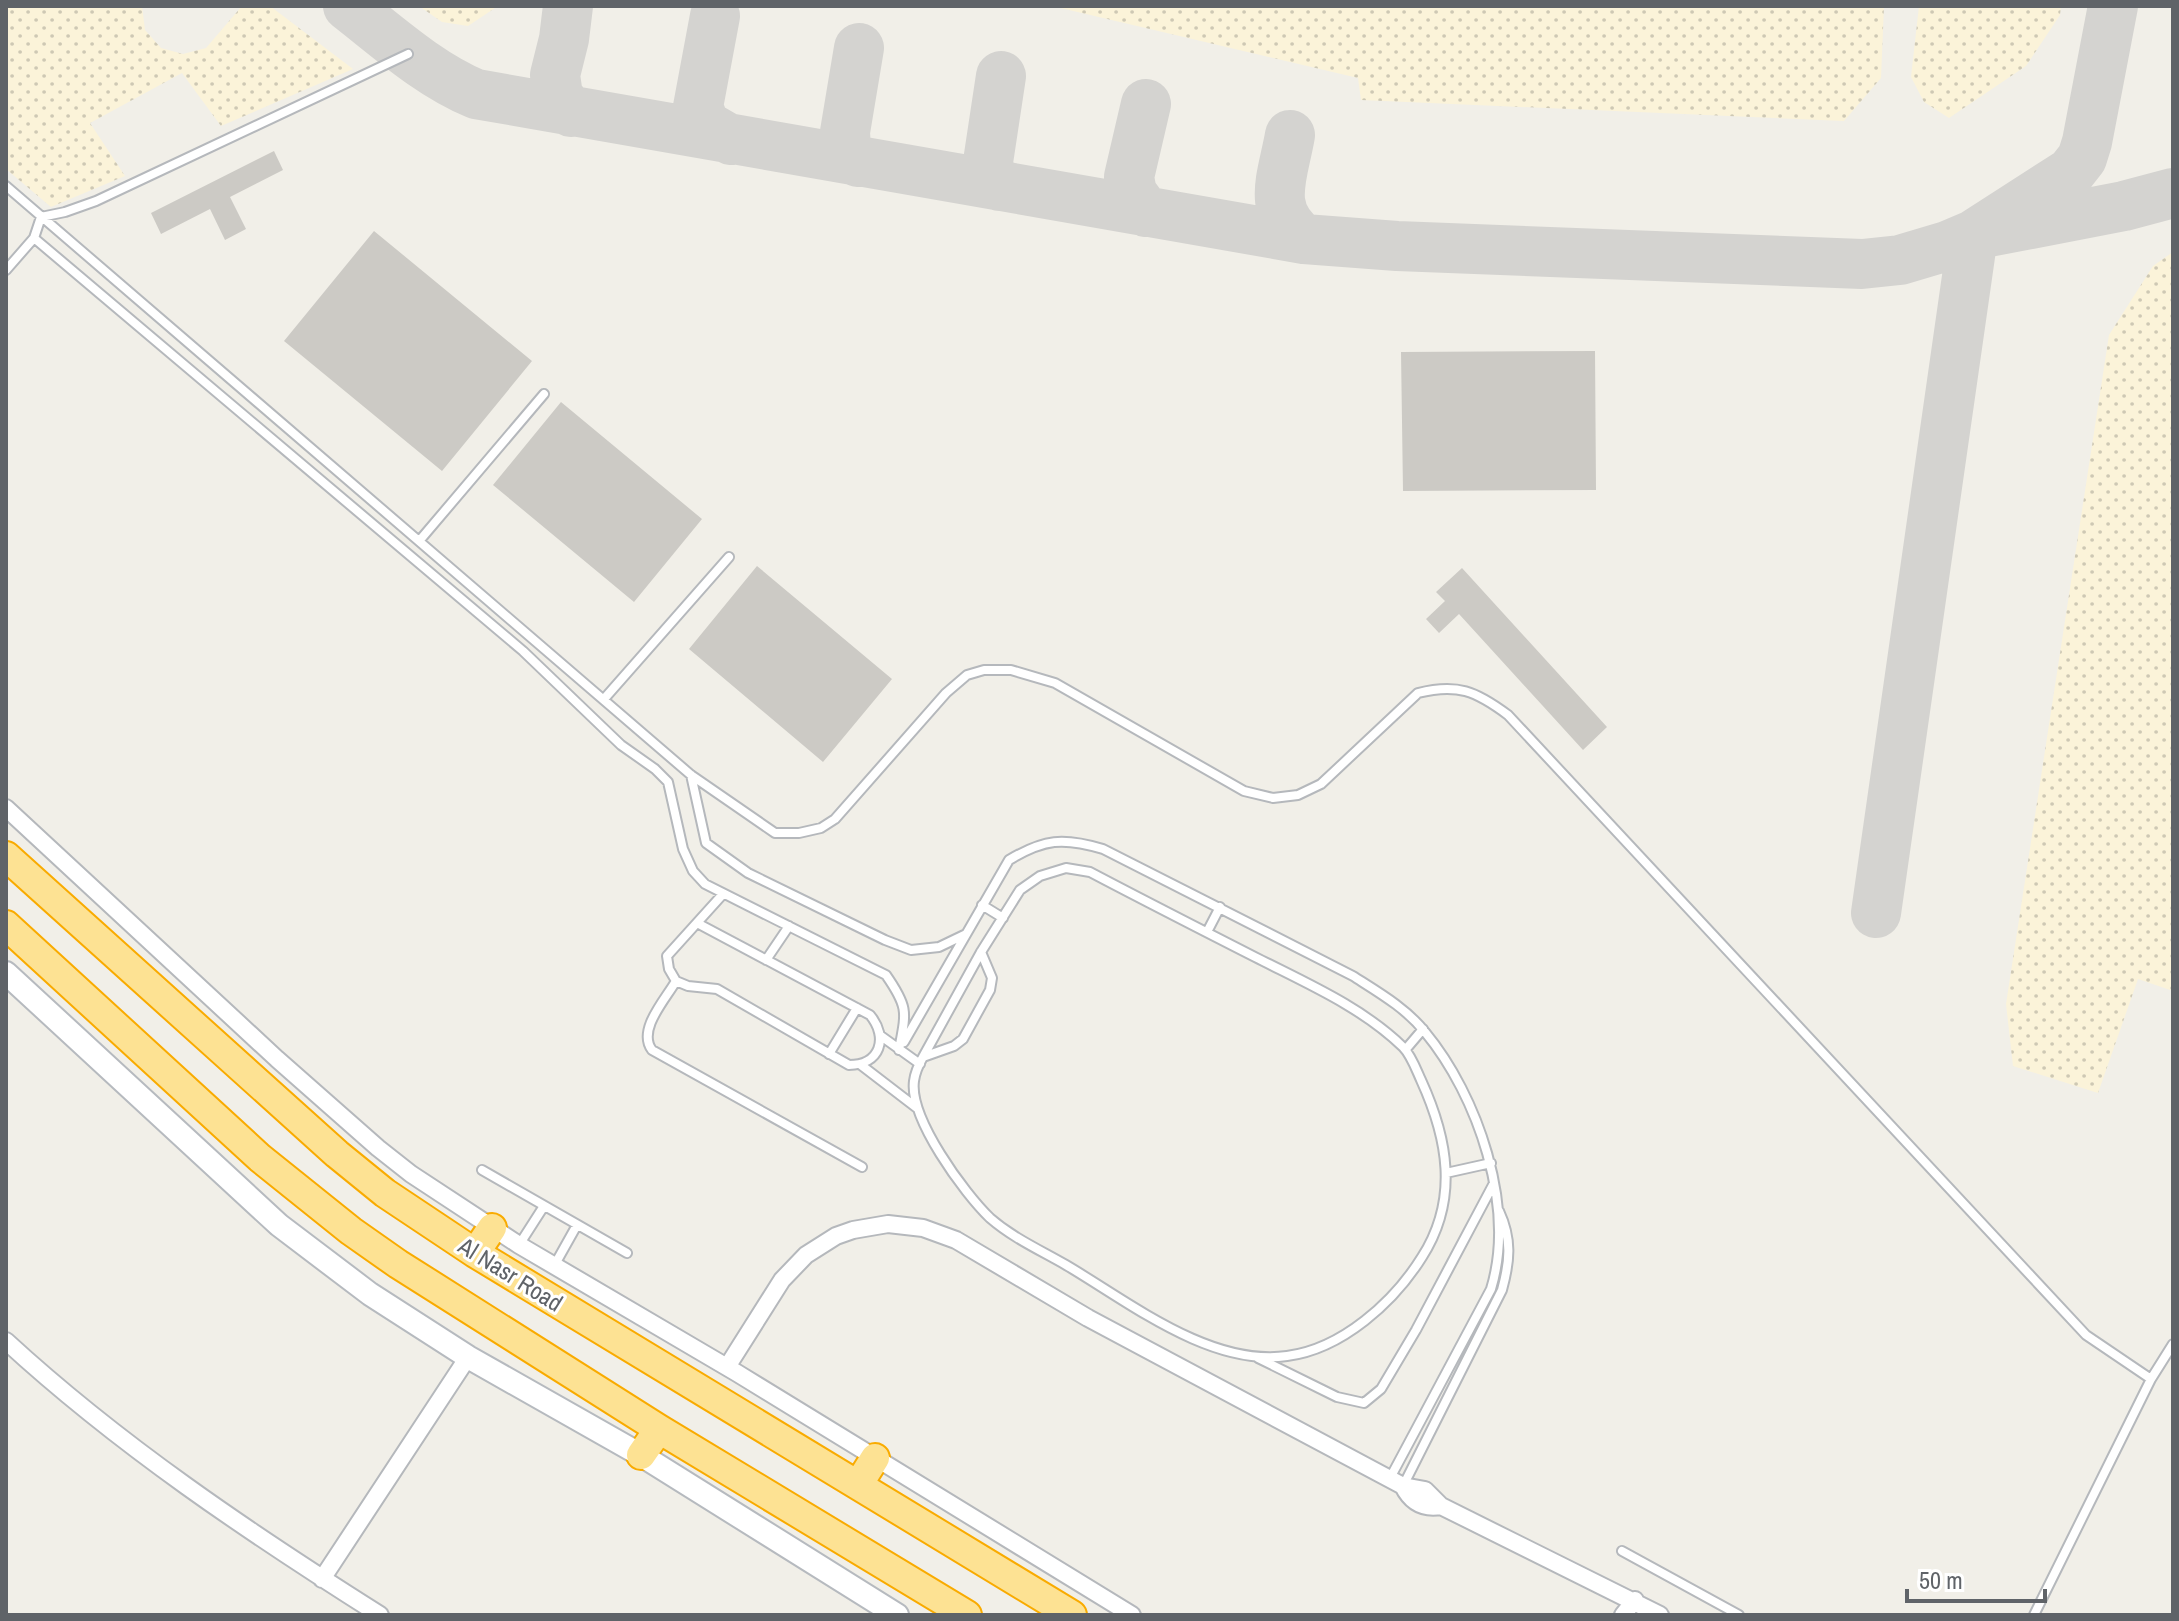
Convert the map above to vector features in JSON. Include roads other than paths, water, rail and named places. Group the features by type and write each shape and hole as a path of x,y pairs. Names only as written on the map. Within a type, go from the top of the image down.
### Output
{"highway":[{"name":"Al Nasr Road","path":"6,856 337,1154 385,1193 475,1253 1072,1615"},
{"path":"6,925 260,1158 351,1231 659,1429 967,1615"},
{"path":"475,1253 492,1228"},
{"path":"641,1455 659,1429"},
{"path":"858,1485 875,1458"}],"street":[{"path":"6,808 368,1140 411,1174 519,1245 727,1367 1132,1615"},
{"path":"6,973 279,1225 370,1294 468,1357 641,1455 897,1615"},
{"path":"727,1367 782,1280 806,1255 829,1240 853,1230 888,1224 914,1226 956,1240 1088,1318 1396,1483 1425,1490 1441,1506 1660,1615"},
{"path":"6,1341 151,1458 322,1579 380,1615"},
{"path":"322,1579 468,1357"},
{"path":"1623,1615 1635,1600"}],"lane":[{"path":"41,217 96,201 408,54"},
{"path":"6,186 691,775 775,833 799,833 821,828 835,819 946,693 967,675 984,670 1011,670 1055,683 1244,791 1273,798 1298,795 1321,784 1418,693 1439,688 1460,688 1487,699 1508,715 2086,1335 2151,1379"},
{"path":"6,270 34,238 41,217"},
{"path":"34,238 523,651 621,745 655,769 668,782 683,849 693,871 705,884 886,975 904,1003 906,1016 899,1050"},
{"path":"420,540 544,394"},
{"path":"604,699 729,557"},
{"path":"691,775 706,843 748,873 911,950 939,947 965,934"},
{"path":"899,1050 1009,860 1029,848 1054,840 1079,842 1103,849 1353,976 1392,1001 1423,1029 1449,1064 1491,1163 1497,1206 1497,1258 1491,1289 1396,1483"},
{"path":"1254,1356 1287,1356 1334,1341 1362,1324 1406,1281 1437,1228 1445,1196 1443,1140 1437,1115 1406,1049 1368,1018 1305,982 1090,872 1066,868 1040,876 1020,890 981,952 921,1060 913,1082 917,1108 952,1173 972,1199 1008,1232 1194,1340 1254,1356 1337,1397 1364,1403 1381,1389 1409,1342 1494,1183"},
{"path":"697,923 870,1015 878,1024 881,1036 879,1048 872,1059 861,1065 849,1065 717,989 688,986 676,981 669,969 667,956 723,894"},
{"path":"982,905 1003,918"},
{"path":"1207,932 1220,907"},
{"path":"766,960 789,926"},
{"path":"881,1036 899,1050 921,1060 963,1039 990,990 992,978 981,952"},
{"path":"676,981 646,1032 646,1043 652,1050 862,1167"},
{"path":"829,1054 857,1008"},
{"path":"1406,1049 1423,1029"},
{"path":"861,1065 917,1108"},
{"path":"1446,1173 1491,1163"},
{"path":"482,1170 627,1253"},
{"path":"519,1245 544,1206"},
{"path":"1396,1483 1502,1290 1510,1240 1497,1206"},
{"path":"554,1266 577,1225"},
{"path":"2034,1615 2151,1379 2173,1344"},
{"path":"1622,1551 1739,1615"}]}
